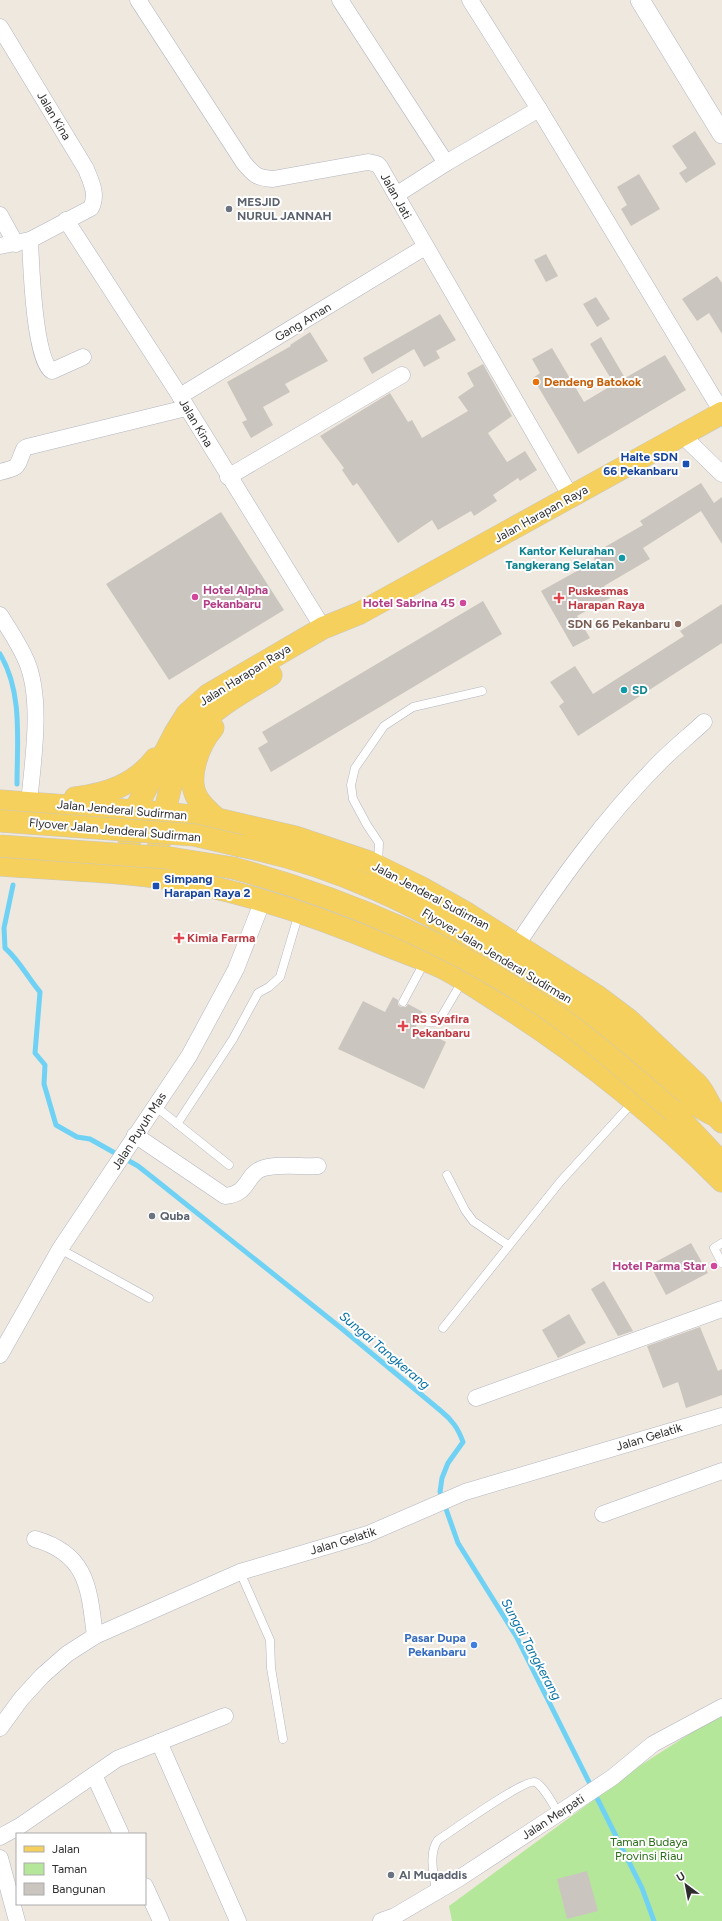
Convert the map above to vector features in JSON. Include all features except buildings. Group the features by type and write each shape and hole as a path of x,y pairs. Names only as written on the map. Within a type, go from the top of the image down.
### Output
{"main road":[{"name":"Jalan Harapan Raya","path":"124,874 135,810 175,733 187,714 208,695 323,628 360,613 683,436 722,413"},
{"name":"Jalan Harapan Raya","path":"154,877 164,813 184,751 192,736 201,724 257,683 330,639 360,613"},
{"path":"217,819 207,811 197,798 193,778 197,759 211,730 257,683"},
{"path":"37,803 95,796 119,788 137,777 153,762 175,733"},
{"name":"Jalan Jenderal Sudirman","path":"0,801 135,810 217,819 286,834 377,866 429,892 517,945 597,996 628,1020 701,1088 718,1118"},
{"path":"0,812 3,815 42,819 52,827 55,839 50,850 40,855 0,854"},
{"name":"Flyover Jalan Jenderal Sudirman","path":"0,821 194,835 257,849 334,871 420,910 463,933 546,984 596,1019 679,1104"},
{"path":"263,900 252,885 245,882 239,876 235,869 235,854 245,842 252,839 267,841 286,834"},
{"name":"Flyover Jalan Jenderal Sudirman","path":"0,846 170,858 203,863 233,868 325,896 412,932 536,1001 679,1104"},
{"path":"0,865 124,874 198,884 263,900 299,912 348,929 441,968 463,980 546,1033 634,1102 697,1156 722,1181"},
{"path":"679,1104 696,1106 718,1118"},
{"path":"679,1104 716,1156 722,1178"}],"street":[{"name":"Jalan Jati","path":"138,0 244,163 253,174 262,178 274,179 368,162 374,163 380,167 425,248 571,497"},
{"path":"340,0 446,163"},
{"path":"470,0 539,109 722,413"},
{"path":"640,0 722,134"},
{"name":"Jalan Kina","path":"0,27 86,169 95,193 95,200 91,208 66,220 183,402 323,628"},
{"path":"396,196 446,163 539,109"},
{"path":"0,215 23,242 35,322 46,364 52,370 82,357"},
{"path":"0,246 23,242 66,220"},
{"name":"Gang Aman","path":"0,472 14,469 19,464 24,449 27,447 183,402 425,248"},
{"path":"228,476 402,375"},
{"path":"683,436 722,474"},
{"path":"0,615 27,661 32,679 36,720 37,803"},
{"path":"517,945 559,883 614,813 661,761 704,722"},
{"name":"Jalan Puyuh Mas","path":"0,1355 60,1249 154,1106 189,1056 236,969 263,900"},
{"path":"132,1140 225,1196 241,1191 260,1170 269,1167 318,1166"},
{"path":"476,1398 722,1309"},
{"name":"Jalan Gelatik","path":"0,1728 21,1699 52,1665 95,1636 240,1572 368,1534 465,1492 722,1416"},
{"path":"603,1514 722,1471"},
{"path":"35,1539 51,1544 63,1551 78,1566 85,1579 90,1600 95,1636"},
{"name":"Jalan Merpati","path":"391,1919 561,1812 613,1777 653,1744 722,1707"},
{"path":"0,1837 20,1826 77,1785 117,1759 224,1716"},
{"path":"158,1742 238,1921"},
{"path":"94,1775 121,1833"},
{"path":"0,1858 17,1921"},
{"path":"146,1888 161,1921"}],"lane":[{"path":"377,866 379,844 353,799 350,785 355,768 384,726 413,707 482,691"},
{"path":"177,1124 233,1039 258,993 269,987 280,976 299,912"},
{"path":"404,1002 425,961"},
{"path":"420,1019 429,1023 436,1022 440,1019 463,980"},
{"path":"443,1328 560,1182 634,1102"},
{"path":"154,1106 229,1165"},
{"path":"447,1175 465,1210 473,1221 508,1245"},
{"path":"722,1243 714,1248 722,1263"},
{"path":"60,1249 149,1298"},
{"path":"240,1572 270,1640 271,1668 283,1739"},
{"path":"436,1892 433,1855 434,1846 438,1840 512,1790 529,1782 536,1782 541,1786 561,1812"}],"green space":[{"name":"Taman Budaya Provinsi Riau","path":"722,1713 722,1921 452,1921 449,1906 641,1765"}],"waterway":[{"name":"Sungai Tangkerang","path":"0,654 12,684 15,701 18,734 17,784"},
{"name":"Sungai Tangkerang","path":"13,885 4,928 5,948 15,958 40,992 35,1053 45,1065 44,1084 56,1125 77,1137 90,1139 138,1166 341,1328 445,1414 457,1428 463,1442 448,1463 442,1478 440,1492 458,1543 516,1636 642,1888 654,1921"}],"place":[{"name":"MESJID NURUL JANNAH","path":"229,209"},
{"name":"Dendeng Batokok","path":"536,382"},
{"name":"Halte SDN 66 Pekanbaru","path":"686,464"},
{"name":"Kantor Kelurahan Tangkerang Selatan","path":"622,558"},
{"name":"Hotel Alpha Pekanbaru","path":"195,597"},
{"name":"Puskesmas Harapan Raya","path":"559,598"},
{"name":"Hotel Sabrina 45","path":"463,603"},
{"name":"SDN 66 Pekanbaru","path":"678,624"},
{"name":"SD","path":"624,690"},
{"name":"Simpang Harapan Raya 2","path":"156,886"},
{"name":"Kimia Farma","path":"179,938"},
{"name":"RS Syafira Pekanbaru","path":"403,1026"},
{"name":"Quba","path":"152,1216"},
{"name":"Hotel Parma Star","path":"714,1266"},
{"name":"Pasar Dupa Pekanbaru","path":"474,1645"},
{"name":"Al Muqaddis","path":"391,1875"}]}
